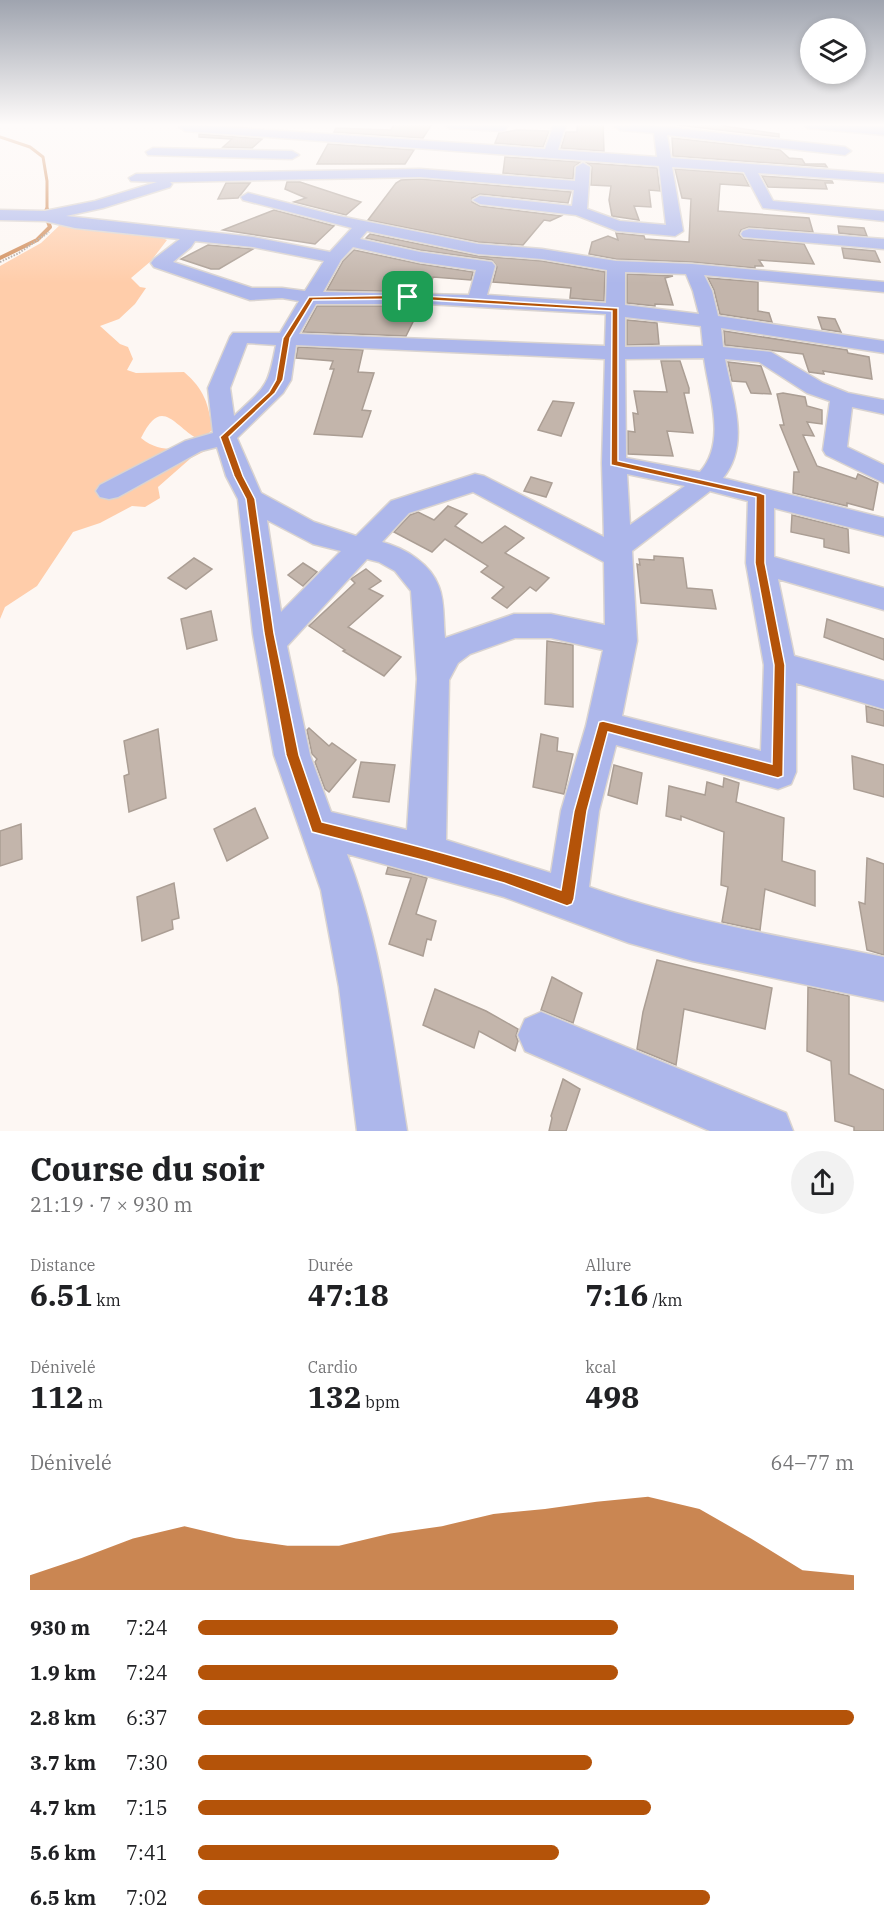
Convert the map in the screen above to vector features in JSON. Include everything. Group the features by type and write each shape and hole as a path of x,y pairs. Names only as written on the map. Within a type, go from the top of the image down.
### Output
{"street":[{"path":"133,195 136,178 236,177"},
{"path":"410,186 415,177"},
{"path":"491,177 580,186"},
{"path":"579,211 581,177"},
{"path":"495,178 476,205 579,211 617,226 675,231 667,177"},
{"path":"754,177 768,205 884,215"},
{"path":"844,177 884,215"},
{"path":"53,218 186,178"},
{"path":"248,197 363,225 478,249 542,254 616,266 692,269 884,287"},
{"path":"0,206 17,214"},
{"path":"0,215 17,214 253,242 334,258"},
{"path":"109,491 193,446 225,437 272,393 282,371 286,338 334,258 363,225"},
{"path":"749,234 884,244"},
{"path":"191,236 185,244 160,263 250,294 282,293 311,298 398,297 616,309 884,347"},
{"path":"348,241 420,257 486,266 476,301"},
{"path":"567,899 580,811 603,726 621,641 614,463 616,266"},
{"path":"618,552 707,482 724,456 725,433 711,321 702,285 692,269"},
{"path":"382,1131 361,987 341,890 292,755 271,642 251,499 239,476 225,437 219,388 240,337 615,353 714,352 764,356 815,388 842,398 884,407"},
{"path":"842,398 835,450 884,475"},
{"path":"614,463 707,482 884,527"},
{"path":"271,642 400,507 476,482 618,552"},
{"path":"603,726 778,772 780,665 760,563 760,495"},
{"path":"251,499 323,537 388,554 405,564 425,588 433,679 426,854"},
{"path":"760,563 884,599"},
{"path":"433,679 447,654 459,645 514,626 551,626 621,641"},
{"path":"780,665 884,696"},
{"path":"317,827 426,854 504,877 629,922 693,940 884,979"},
{"path":"541,1035 768,1131"}],"path":[{"path":"0,262 42,239 53,218"}],"shaded area":[{"path":"61,224 153,234 167,240 151,261 131,278 140,287 146,288 135,304 119,319 100,326 120,344 128,347 133,359 127,370 136,373 184,372 191,378 204,398 212,430 205,437 196,438 167,417 161,416 155,419 141,438 149,443 164,448 207,450 191,458 158,487 160,498 145,507 132,506 100,523 73,532 37,586 5,607 0,619 0,266 41,243"}],"building":[{"path":"547,177 573,177 573,179"},
{"path":"591,177 658,177 660,191 649,190 651,207 634,206 639,220 612,216 609,200 611,186 591,185"},
{"path":"677,177 744,177 749,186 720,184 718,211 809,218 813,232 749,227 741,230 739,235 743,239 804,244 814,264 759,260 763,266 755,266 755,268 692,262 616,259 589,254 592,242 608,236 618,240 616,233 644,236 645,239 689,242 691,199 682,198"},
{"path":"762,177 832,181 833,183 825,183 827,189 768,187"},
{"path":"420,179 571,192 568,203 480,194 472,198 472,202 480,206 561,216 550,221 544,220 523,245 478,242 368,220 396,183 401,180"},
{"path":"287,182 300,182 361,202 346,215 294,202 306,198 285,189"},
{"path":"226,183 250,183 238,198 218,199"},
{"path":"274,210 334,226 315,244 223,230"},
{"path":"838,226 864,228 867,236 839,233"},
{"path":"370,234 478,256 542,261 605,272 604,301 570,298 571,288 493,282 497,267 492,260 420,250 366,238"},
{"path":"208,245 253,249 219,269 211,269 181,259"},
{"path":"842,248 875,251 880,262 844,258"},
{"path":"354,250 473,272 471,280 433,277 429,292 327,290 343,261"},
{"path":"627,274 673,276 665,278 673,305 627,303"},
{"path":"708,278 758,282 758,311 769,313 772,322 720,314 714,290"},
{"path":"317,306 425,306 422,318 415,318 406,336 303,332"},
{"path":"818,317 835,319 841,332 822,329"},
{"path":"627,320 657,323 659,344 627,345"},
{"path":"724,331 847,350 848,353 869,357 872,379 823,371 824,374 809,372 803,354 725,345"},
{"path":"298,347 363,350 358,372 374,373 362,410 371,411 362,437 314,434 334,369 330,369 333,361 296,358"},
{"path":"661,361 680,361 689,388 689,393 684,393 693,433 667,431 673,456 628,454 628,431 635,432 633,413 638,414 634,391 667,392"},
{"path":"728,362 761,366 771,394 751,393 746,382 732,381"},
{"path":"777,394 805,397 807,406 822,410 822,424 807,422 814,436 803,435 817,466 856,479 858,474 878,483 873,510 793,493 794,472 799,472 780,425 784,425"},
{"path":"553,401 574,403 561,436 538,430"},
{"path":"531,477 552,483 546,497 524,491"},
{"path":"448,506 467,514 455,526 482,543 505,526 524,538 505,553 549,578 536,591 530,587 507,608 492,598 504,587 481,572 488,566 445,539 432,552 394,532 410,515 418,512 434,520"},
{"path":"792,515 848,529 849,553 824,547 824,539 791,532"},
{"path":"654,556 683,558 687,588 712,590 716,609 641,603 637,564 640,565 639,559 654,560"},
{"path":"194,558 212,569 186,589 168,578"},
{"path":"303,563 317,572 303,586 288,575"},
{"path":"366,569 381,581 369,589 383,596 348,627 401,657 384,676 343,651 345,650 309,626 355,583 351,579"},
{"path":"211,611 217,640 187,649 181,619"},
{"path":"827,619 884,639 884,660 824,637"},
{"path":"547,641 573,645 573,707 545,704"},
{"path":"866,706 884,711 884,726 867,722"},
{"path":"309,728 329,746 332,743 356,760 329,792 325,789 315,762 317,759 312,754 307,730"},
{"path":"158,729 166,798 129,812 124,776 129,774 124,741"},
{"path":"541,734 558,738 557,751 573,754 564,794 533,787"},
{"path":"852,756 884,765 884,797 854,789"},
{"path":"361,762 395,765 389,802 353,797"},
{"path":"614,765 642,773 637,804 608,795"},
{"path":"724,778 739,783 736,802 784,818 782,861 815,871 815,906 765,889 760,930 722,922 728,887 721,885 724,832 681,816 681,820 666,816 669,786 705,795 707,782 723,787"},
{"path":"255,808 268,838 227,861 214,829"},
{"path":"21,824 22,859 0,866 0,831"},
{"path":"867,858 884,864 884,955 867,950 859,902 865,904"},
{"path":"388,867 427,878 416,914 436,921 431,940 427,939 423,956 389,944 411,878 386,874"},
{"path":"174,883 179,918 172,920 173,929 142,941 137,897"},
{"path":"657,960 772,988 765,1029 684,1009 676,1065 637,1049 643,1012"},
{"path":"552,977 582,993 573,1023 541,1010"},
{"path":"808,987 849,996 849,1074 884,1090 884,1131 854,1131 854,1127 835,1121 831,1061 807,1051"},
{"path":"435,989 486,1011 518,1029 515,1051 479,1031 474,1048 423,1025"},
{"path":"563,1079 580,1089 566,1131 549,1131 551,1116"}],"waterway":[{"path":"46,177 47,209"},
{"path":"0,258 37,240 50,227 45,213 47,209"}],"route":[{"path":"408,297 616,309 614,463 760,495 760,563 780,665 778,772 603,726 580,811 567,899 504,877 426,854 317,827 292,755 269,633 251,499 239,476 225,437 272,393 280,380 286,338 311,298 408,297"}]}
